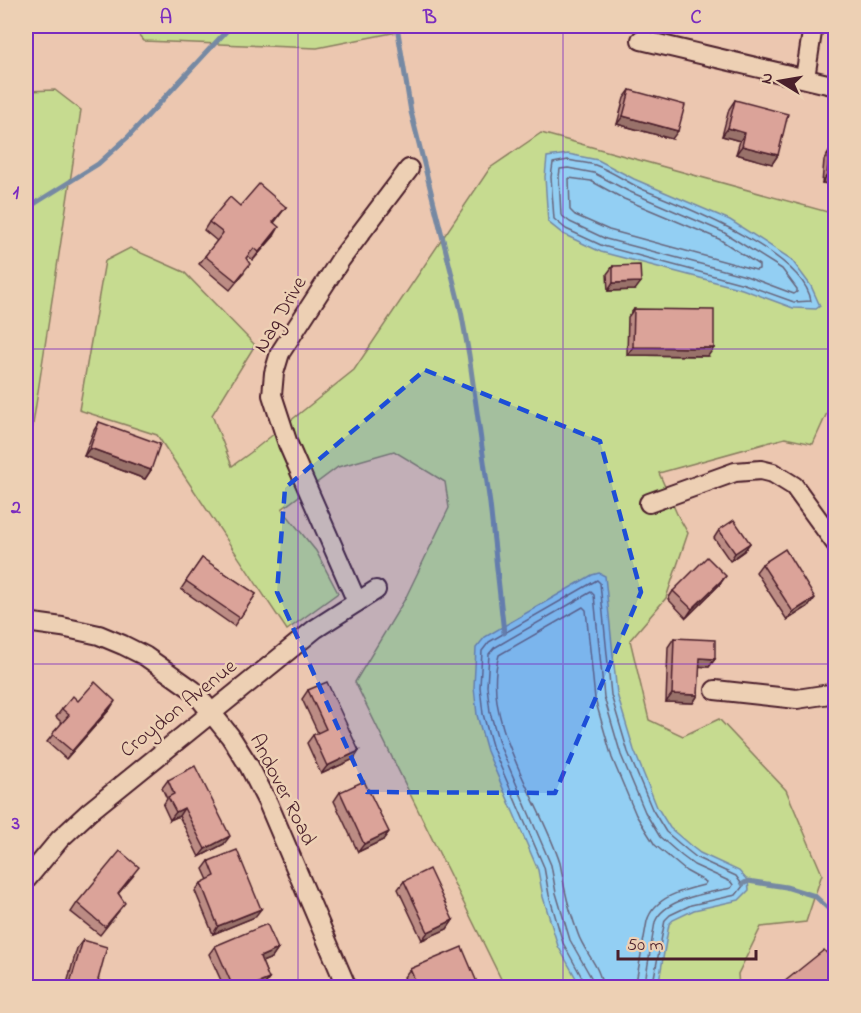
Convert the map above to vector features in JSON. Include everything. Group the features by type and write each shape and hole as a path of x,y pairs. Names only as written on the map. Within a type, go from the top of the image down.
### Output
{"street":[{"path":"805,78 813,26"},
{"path":"641,40 836,86"},
{"name":"Nag Drive","path":"357,602 288,444 272,395 274,373 280,354 341,259 409,169"},
{"path":"649,504 735,472 760,470 784,478 794,486 836,544"},
{"name":"Croydon Avenue","path":"26,880 60,839 89,812 315,629 376,591"},
{"name":"Andover Road","path":"26,622 99,635 146,656 193,690 249,766 347,987"},
{"path":"715,690 797,699 836,693"}],"highlighted area":[{"path":"425,370 600,441 641,592 555,793 367,792 277,592 285,488"}],"green space":[{"path":"131,26 427,26 317,48 144,41"},
{"path":"55,90 81,110 26,470 26,91"},
{"path":"541,133 835,214 835,395 813,444 785,438 659,473 688,533 666,598 630,640 649,720 683,736 719,719 786,790 822,874 806,922 761,927 738,974 739,987 505,987 355,682 405,599 449,508 445,482 394,451 338,467 282,509 316,551 338,593 287,630 157,435 79,410 105,261 130,248 184,272 255,345 212,415 232,466 354,370 490,168"}],"water":[{"path":"568,154 598,160 634,179 730,220 791,259 811,286 820,306 816,309 793,308 742,289 601,252 563,234 548,222 545,177 547,157"},
{"path":"599,573 605,576 617,694 634,750 657,807 670,828 691,846 700,853 739,871 748,881 749,890 739,900 694,910 669,924 658,987 581,987 558,946 543,897 538,870 487,751 477,715 474,687 476,648 485,637"}],"building":[{"path":"630,90 685,105 678,131 623,116"},
{"path":"735,100 788,114 778,155 742,146 745,133 728,128"},
{"path":"829,152 836,153 836,176 827,175"},
{"path":"259,184 286,207 273,222 279,227 259,252 254,248 246,258 250,264 236,281 205,256 223,233 209,222 230,197 240,206"},
{"path":"640,265 641,282 613,283 613,266"},
{"path":"634,309 714,310 714,348 633,347"},
{"path":"99,422 160,444 151,470 90,448"},
{"path":"734,520 750,543 735,553 719,530"},
{"path":"785,549 815,598 793,612 762,564"},
{"path":"707,557 726,576 692,609 673,591"},
{"path":"202,558 256,594 240,618 186,581"},
{"path":"674,638 715,640 715,659 700,658 698,695 672,694"},
{"path":"95,682 115,701 72,751 52,734 69,715 62,709 73,696 78,701"},
{"path":"327,682 359,751 327,766 313,735 326,729 308,690"},
{"path":"195,766 230,836 205,849 184,808 176,812 168,797 174,794 168,780"},
{"path":"364,781 389,832 364,844 340,792"},
{"path":"26,789 32,794 26,801"},
{"path":"237,850 261,909 218,926 201,883 215,876 209,861"},
{"path":"120,851 139,867 118,893 125,903 105,927 77,903"},
{"path":"429,869 453,920 428,932 404,881"},
{"path":"267,924 278,949 260,957 269,979 249,987 233,987 215,946"},
{"path":"83,940 107,947 98,980 108,987 69,987"},
{"path":"462,947 479,987 418,987 410,969"},
{"path":"824,950 836,964 836,975 820,987 779,986"}],"waterway":[{"path":"26,209 98,164 129,136 231,26"},
{"path":"397,26 411,112 461,311 469,355 490,504 504,633"},
{"path":"743,884 748,881 786,887 815,896 836,916"}]}
